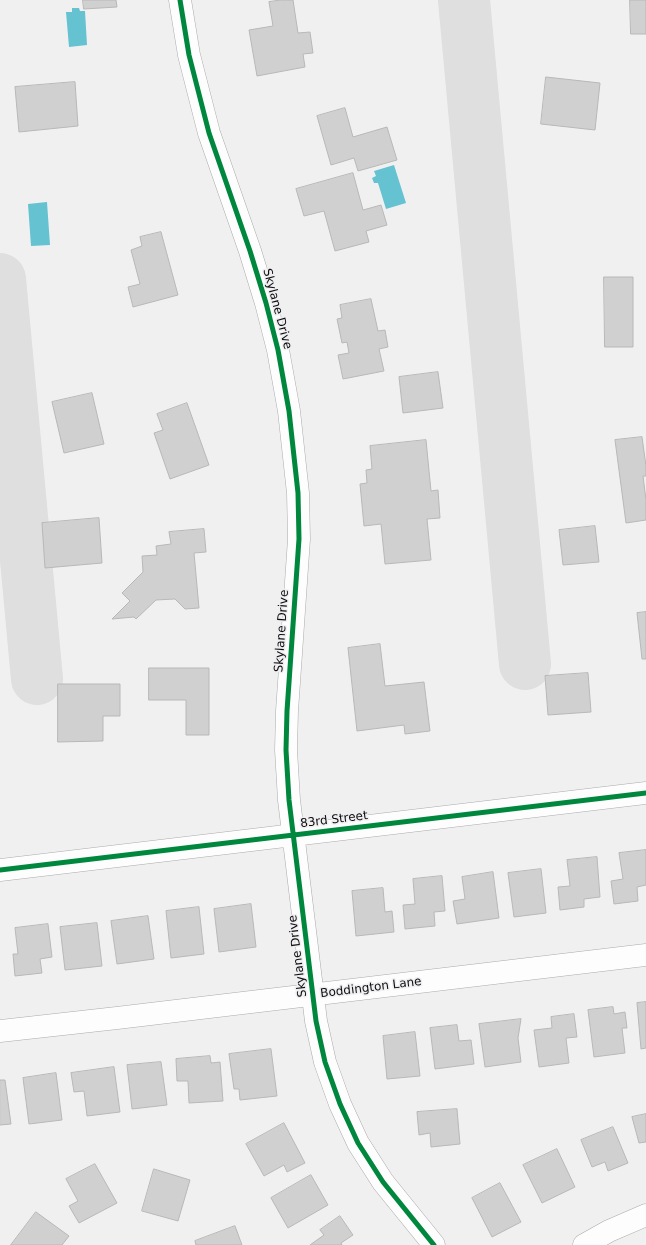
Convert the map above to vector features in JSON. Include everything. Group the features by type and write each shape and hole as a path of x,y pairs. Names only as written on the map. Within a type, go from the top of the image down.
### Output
{"street":[{"name":"Skylane Drive","path":"180,0 189,54 209,133 250,252 266,304 278,350 289,411 298,493 299,538 287,710 287,764 289,800 316,1021 325,1062 340,1104 358,1143 383,1182 434,1245"},
{"name":"83rd Street","path":"0,870 646,792"},
{"name":"Boddington Lane","path":"0,1031 646,955"},
{"path":"584,1245 610,1231 646,1215"}],"water":[{"path":"72,8 79,8 80,11 85,11 87,45 69,47 66,12 72,12"},
{"path":"394,165 406,203 386,209 378,183 374,183 372,178 376,176 374,171"},
{"path":"47,202 50,245 31,246 28,204"}],"building":[{"path":"83,0 116,0 117,7 84,9"},
{"path":"293,0 298,33 310,32 313,53 303,54 305,67 257,76 249,30 273,26 269,2"},
{"path":"630,0 646,0 646,34 631,34"},
{"path":"546,77 600,83 595,130 541,124"},
{"path":"75,82 78,126 19,132 15,87"},
{"path":"345,108 353,137 387,127 397,160 358,171 354,158 331,165 317,116"},
{"path":"353,173 363,210 381,205 387,225 366,231 369,242 335,251 324,211 304,216 296,189"},
{"path":"161,232 178,295 133,307 128,287 140,284 131,250 142,246 140,237"},
{"path":"604,277 633,277 633,347 605,347"},
{"path":"371,299 378,331 385,330 388,347 379,349 384,371 343,379 338,355 349,353 347,342 342,343 337,319 342,318 340,305"},
{"path":"438,372 443,408 403,413 399,377"},
{"path":"92,393 104,444 64,453 52,402"},
{"path":"187,403 209,465 170,479 154,433 163,430 157,414"},
{"path":"642,437 646,466 646,476 643,476 646,500 646,520 626,523 615,440"},
{"path":"426,440 431,491 438,490 440,518 427,519 431,560 385,564 381,524 364,526 360,484 367,483 366,470 372,469 370,446"},
{"path":"99,518 102,563 45,568 42,523"},
{"path":"595,526 599,562 563,565 559,530"},
{"path":"204,529 206,552 194,553 199,608 185,609 175,599 156,600 136,619 134,617 112,619 130,601 122,593 143,572 142,556 157,555 156,546 171,544 169,532"},
{"path":"646,612 646,659 642,659 637,613"},
{"path":"380,644 385,686 424,682 430,731 405,734 404,725 357,731 348,648"},
{"path":"149,668 209,668 209,735 186,735 186,700 149,700"},
{"path":"588,673 591,712 548,715 545,676"},
{"path":"58,684 120,684 120,716 103,716 103,741 58,742"},
{"path":"646,850 646,885 637,887 638,901 614,904 611,881 623,879 619,853"},
{"path":"597,857 600,897 584,899 584,907 560,910 558,887 570,886 567,860"},
{"path":"541,869 546,913 514,917 508,873"},
{"path":"493,872 499,918 457,924 453,901 465,899 462,877"},
{"path":"442,876 445,911 434,912 435,926 405,929 403,905 415,904 413,879"},
{"path":"383,888 385,912 392,911 394,932 356,936 352,891"},
{"path":"251,904 256,947 219,952 214,909"},
{"path":"199,907 204,954 171,958 166,911"},
{"path":"148,916 154,959 117,964 111,921"},
{"path":"97,923 102,966 65,970 60,927"},
{"path":"48,924 52,957 40,959 42,973 15,976 13,954 18,954 15,928"},
{"path":"646,1002 646,1048 641,1049 637,1003"},
{"path":"613,1007 614,1014 625,1012 627,1028 622,1028 625,1053 594,1057 588,1010"},
{"path":"574,1014 577,1037 566,1038 569,1063 539,1067 534,1030 552,1028 551,1017"},
{"path":"521,1019 518,1038 521,1062 485,1067 479,1024"},
{"path":"457,1025 459,1041 471,1040 474,1064 435,1069 430,1028"},
{"path":"415,1032 420,1076 387,1079 383,1036"},
{"path":"271,1049 277,1096 240,1100 239,1089 234,1089 229,1054"},
{"path":"210,1056 211,1063 220,1062 223,1101 189,1103 188,1081 177,1081 176,1059"},
{"path":"161,1062 167,1105 132,1109 127,1065"},
{"path":"114,1067 120,1112 87,1116 84,1091 74,1092 71,1073"},
{"path":"56,1073 62,1120 29,1124 23,1078"},
{"path":"0,1080 5,1080 11,1124 0,1125"},
{"path":"457,1109 460,1144 431,1147 430,1133 419,1135 417,1112"},
{"path":"646,1114 646,1142 639,1143 632,1117"},
{"path":"284,1123 305,1163 287,1172 284,1165 264,1176 246,1144"},
{"path":"613,1127 628,1163 608,1171 605,1162 592,1167 581,1140"},
{"path":"557,1149 575,1187 542,1203 523,1165"},
{"path":"95,1164 117,1203 79,1223 69,1206 78,1201 66,1179"},
{"path":"154,1169 190,1180 178,1221 142,1211"},
{"path":"311,1175 328,1205 288,1228 271,1198"},
{"path":"500,1183 521,1222 492,1237 472,1198"},
{"path":"36,1212 69,1236 62,1245 11,1245"},
{"path":"340,1216 353,1235 341,1243 342,1245 310,1245 324,1235 320,1230"},
{"path":"235,1226 242,1245 196,1245 195,1241"}],"taxiway":[{"path":"464,0 525,664"},
{"path":"0,279 37,679"}],"cycle path":[{"path":"180,0 189,55 209,133 250,251 266,303 278,350 289,411 298,493 299,539 287,711 286,750 289,800 316,1021 325,1062 340,1104 358,1143 383,1182 434,1245"},
{"path":"0,870 646,793"}]}
